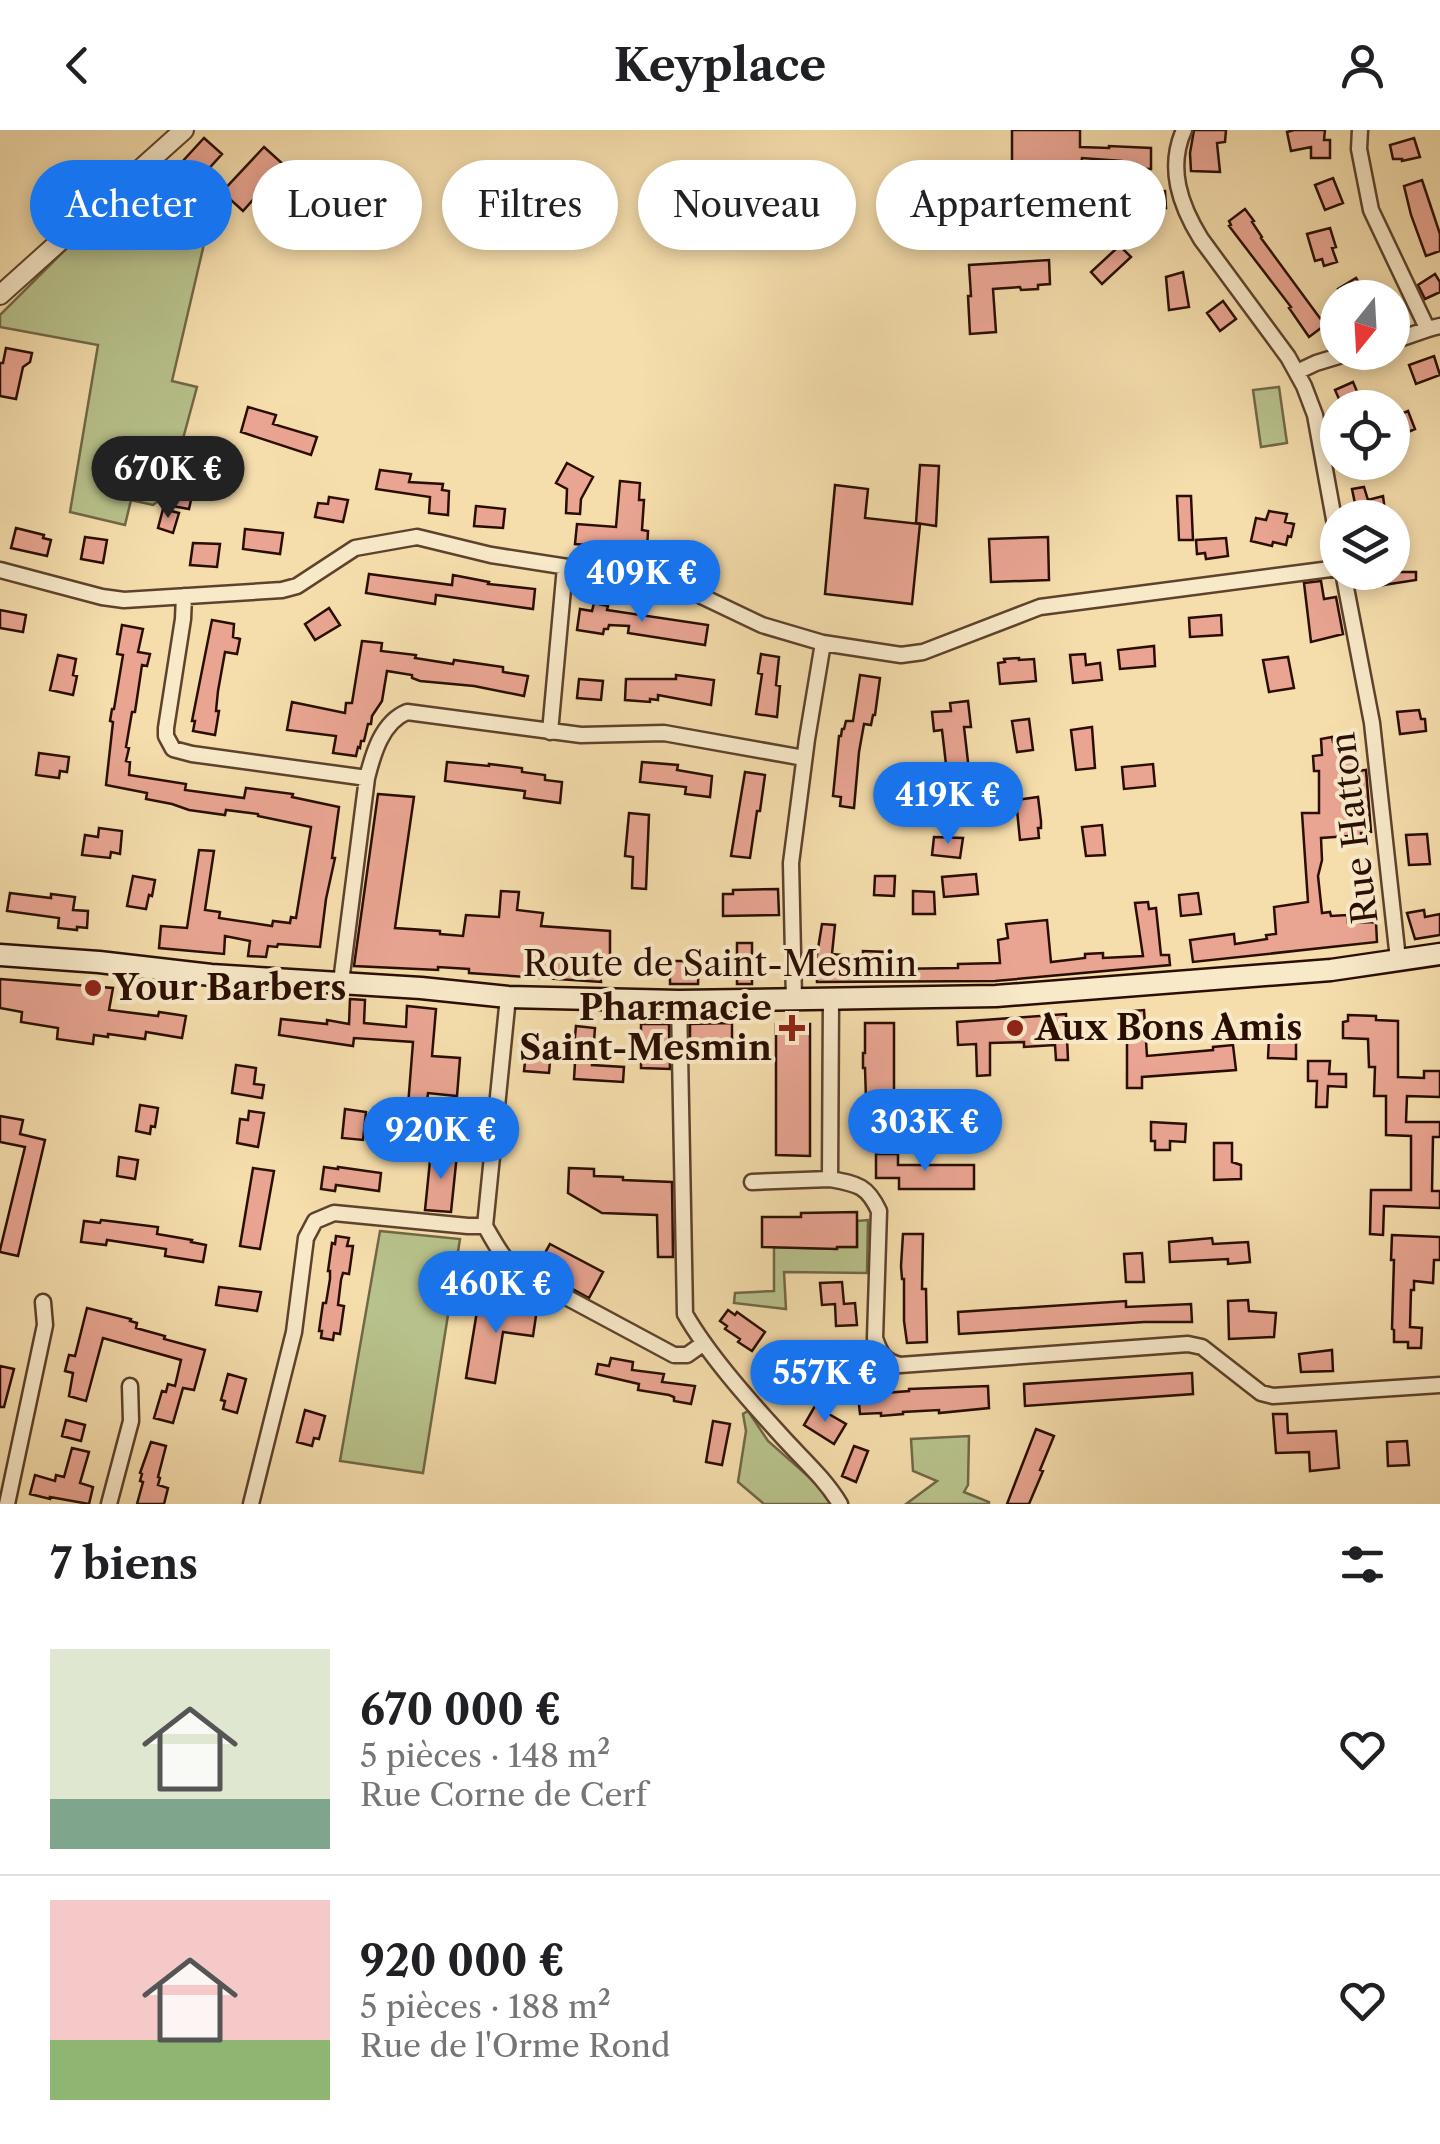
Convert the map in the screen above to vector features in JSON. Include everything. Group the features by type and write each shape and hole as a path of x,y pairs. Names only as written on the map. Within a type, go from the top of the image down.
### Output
{"main road":[{"name":"Route de Saint-Mesmin","path":"0,954 210,975 508,997 679,1002 996,996 1331,970 1440,954"}],"street":[{"path":"0,294 184,130"},
{"path":"1184,130 1175,163 1178,190 1190,221 1298,372 1314,415 1330,500"},
{"path":"1360,130 1371,210 1434,327 1410,335"},
{"path":"1298,372 1320,362"},
{"path":"0,570 124,600 290,589 356,548 417,537 564,568 676,584 762,625 822,644 908,655 1040,607 1320,572"},
{"path":"550,732 564,568"},
{"name":"Rue Hatton","path":"1344,590 1372,724 1398,959"},
{"path":"184,596 184,620 166,728 172,749 366,778"},
{"path":"794,1000 791,863 822,644"},
{"path":"341,982 366,778 396,716 407,712 581,735 664,733 804,758"},
{"path":"508,997 485,1226 502,1257 542,1284 674,1355 687,1356 704,1343"},
{"path":"830,1179 831,999"},
{"path":"679,1002 685,1314 704,1343 840,1504"},
{"path":"752,1182 830,1179 858,1185 872,1196 878,1211 876,1338 880,1353 890,1362 1188,1344 1202,1348 1261,1393 1272,1396 1440,1385"},
{"path":"250,1504 294,1332 306,1238 315,1220 334,1213 485,1226"},
{"path":"7,1504 45,1325 42,1302"},
{"path":"109,1504 131,1421 130,1386"}],"green space":[{"path":"65,250 203,250 172,381 197,387 168,494 153,505 131,500 125,525 70,512 98,345 0,327 0,315"},
{"path":"1279,387 1287,443 1261,447 1253,390"},
{"path":"868,1220 867,1273 784,1272 786,1309 734,1303 735,1293 774,1291 774,1247 857,1247 857,1221"},
{"path":"380,1231 460,1239 423,1473 340,1461"},
{"path":"748,1411 768,1441 826,1492 831,1504 764,1504 738,1482 746,1431 743,1414"},
{"path":"969,1436 968,1485 964,1492 989,1504 906,1504 937,1481 913,1471 911,1439"}],"building":[{"path":"1012,130 1080,130 1080,147 1151,148 1151,160 1012,160"},
{"path":"1194,130 1226,130 1225,142 1217,143 1220,172 1191,171"},
{"path":"1325,130 1324,140 1330,140 1330,158 1311,158 1311,147 1291,151 1287,132"},
{"path":"204,138 222,154 217,160 184,160"},
{"path":"1414,138 1420,157 1393,159 1390,145"},
{"path":"264,147 278,160 252,160 252,201 243,211 232,201 232,181"},
{"path":"1333,178 1343,203 1325,210 1315,185"},
{"path":"1422,180 1440,234 1440,251 1426,256 1404,186"},
{"path":"1245,209 1261,238 1320,318 1320,329 1309,337 1229,221"},
{"path":"1330,228 1337,262 1324,266 1322,259 1315,261 1307,234"},
{"path":"1115,250 1124,250 1131,257 1102,284 1091,272"},
{"path":"1049,260 1050,284 1038,285 1038,289 993,289 996,332 970,334 969,265"},
{"path":"1183,272 1189,307 1169,310 1166,277"},
{"path":"1435,274 1440,292 1425,299 1418,285"},
{"path":"1223,301 1236,319 1220,331 1207,313"},
{"path":"6,348 32,353 30,362 23,367 16,399 0,396 0,363"},
{"path":"1434,356 1440,375 1416,384 1410,365"},
{"path":"1353,382 1356,390 1335,390"},
{"path":"248,407 276,415 273,424 317,437 311,455 241,432"},
{"path":"567,463 593,477 581,499 580,514 566,513 567,489 556,483"},
{"path":"920,465 939,466 936,526 916,523"},
{"path":"380,470 411,474 409,482 443,484 442,490 449,491 448,515 429,513 430,497 376,489"},
{"path":"620,481 640,483 647,550 575,544 577,524 616,527"},
{"path":"835,485 868,489 865,518 920,524 912,604 825,594"},
{"path":"177,486 193,491 189,509 172,506"},
{"path":"1364,487 1368,500 1354,500 1352,489"},
{"path":"1177,496 1191,496 1193,540 1179,540"},
{"path":"329,497 348,500 343,522 315,517 318,503 328,504"},
{"path":"476,506 505,509 503,528 474,526"},
{"path":"163,509 179,513 173,533 158,528"},
{"path":"1269,511 1287,514 1285,522 1294,524 1286,545 1251,541 1256,518 1266,520"},
{"path":"16,528 51,540 47,556 11,548"},
{"path":"245,529 283,533 280,554 243,549"},
{"path":"85,537 107,540 103,563 81,559"},
{"path":"1048,537 1049,580 991,582 989,539"},
{"path":"1226,538 1228,556 1206,559 1205,553 1197,554 1196,540"},
{"path":"193,543 220,544 217,567 190,565"},
{"path":"369,574 452,585 453,575 535,589 533,609 436,595 435,604 366,593"},
{"path":"1320,581 1324,599 1336,597 1343,634 1311,642 1304,583"},
{"path":"594,603 608,606 607,610 708,625 705,645 628,633 629,626 609,625 603,634 577,630 580,609 592,611"},
{"path":"329,608 340,625 315,640 305,624"},
{"path":"0,610 26,615 23,632 0,628"},
{"path":"1221,615 1222,635 1190,637 1189,618"},
{"path":"212,620 234,624 233,637 240,639 237,654 225,652 215,735 193,731 192,721"},
{"path":"122,625 143,629 138,652 150,654 147,666 142,665 132,712 126,747 129,775 186,784 185,790 244,798 246,788 293,794 292,797 339,807 320,947 278,944 268,946 266,957 248,956 250,941 225,936 224,954 159,948 161,926 187,928 199,850 214,851 205,910 220,912 219,918 272,926 273,921 290,923 291,917 296,918 311,827 258,814 189,810 146,799 147,793 106,785 113,722 110,721 123,655 117,654"},
{"path":"362,641 382,643 381,651 416,655 415,658 503,667 503,672 528,676 524,696 420,681 412,675 387,671 382,701 356,756 333,753 336,736 287,730 292,702 345,713 346,703 352,703"},
{"path":"1154,646 1155,666 1120,669 1118,650"},
{"path":"761,654 779,657 777,717 756,714"},
{"path":"1085,654 1086,665 1100,663 1102,680 1073,683 1070,655"},
{"path":"58,655 76,659 73,695 50,690"},
{"path":"1288,657 1294,688 1269,692 1263,660"},
{"path":"1034,659 1036,681 1000,684 998,663"},
{"path":"676,675 714,680 711,705 658,695 658,700 650,702 625,700 626,679 676,679"},
{"path":"860,675 880,678 875,715 871,725 864,724 854,808 840,806 841,797 833,796 839,736 846,721 853,721"},
{"path":"579,679 603,681 601,700 577,698"},
{"path":"968,701 971,727 964,727 971,788 944,792 943,774 947,773 942,730 934,731 932,712 951,711 950,703"},
{"path":"1419,710 1426,731 1400,734 1397,712"},
{"path":"1029,719 1033,750 1017,752 1012,721"},
{"path":"1092,727 1095,768 1076,770 1071,730"},
{"path":"1332,737 1333,742 1352,740 1357,771 1366,770 1371,832 1361,833 1362,843 1348,844 1348,836 1321,838 1318,876 1322,913 1347,915 1348,923 1376,922 1377,942 1193,962 1190,940 1234,934 1235,944 1267,939 1266,935 1276,934 1274,907 1308,902 1302,813 1319,813 1319,771 1314,771 1313,756 1322,755 1321,739"},
{"path":"39,753 69,757 67,772 60,771 59,778 36,775"},
{"path":"447,762 522,768 522,772 545,775 545,780 562,782 560,803 524,798 525,791 445,781"},
{"path":"642,762 678,765 677,770 712,776 710,797 685,794 686,787 640,782"},
{"path":"1153,764 1155,786 1124,789 1122,767"},
{"path":"745,772 765,775 750,858 731,856"},
{"path":"378,794 414,797 395,928 463,936 466,915 499,917 501,891 519,892 517,910 543,913 541,926 610,931 610,968 600,968 601,982 469,973 469,969 354,966"},
{"path":"1038,797 1039,838 1020,840 1016,800"},
{"path":"629,813 649,815 646,889 632,888 633,857 625,856"},
{"path":"1102,825 1105,855 1086,856 1082,827"},
{"path":"99,828 122,831 120,854 111,852 110,858 82,855 85,835 98,837"},
{"path":"1427,834 1430,864 1409,865 1406,835"},
{"path":"934,837 963,838 960,858 932,855"},
{"path":"976,874 978,894 944,897 942,877"},
{"path":"133,876 155,880 146,909 127,906"},
{"path":"875,876 895,876 894,896 874,895"},
{"path":"778,889 779,915 723,916 723,894 733,894 733,890"},
{"path":"913,891 934,892 935,914 913,914"},
{"path":"10,893 75,897 73,910 88,911 87,928 58,928 59,918 7,911"},
{"path":"1198,893 1201,914 1181,916 1179,895"},
{"path":"1148,902 1149,909 1156,908 1161,955 1169,955 1170,965 995,981 817,982 822,924 835,925 832,954 863,957 863,951 890,952 890,969 1000,963 998,940 1008,938 1006,924 1047,920 1051,962 1085,958 1085,954 1103,953 1103,958 1143,956 1135,903"},
{"path":"1424,910 1425,917 1440,914 1440,935 1415,939 1407,913"},
{"path":"737,943 752,943 752,984 737,984"},
{"path":"670,961 699,961 698,984 670,984"},
{"path":"0,979 113,988 109,1010 186,1016 182,1038 146,1032 145,1039 94,1035 93,1044 57,1039 58,1028 21,1022 22,1012 0,1008"},
{"path":"350,999 365,1000 364,1023 406,1027 407,1006 436,1009 432,1056 460,1058 457,1096 428,1093 426,1109 408,1106 413,1042 354,1038 353,1046 279,1035 281,1019 349,1024"},
{"path":"1144,1010 1147,1056 1233,1045 1236,1070 1142,1077 1142,1088 1127,1088 1127,1026 1121,1026 1120,1012"},
{"path":"1066,1014 1068,1060 1056,1060 1055,1045 990,1043 990,1075 977,1076 976,1044 958,1045 957,1022"},
{"path":"1348,1015 1398,1021 1398,1077 1424,1078 1424,1071 1440,1071 1440,1097 1407,1096 1406,1122 1440,1122 1440,1137 1433,1137 1432,1191 1440,1191 1440,1208 1384,1206 1383,1235 1370,1234 1371,1190 1411,1190 1411,1136 1386,1135 1386,1096 1374,1096 1375,1067 1369,1067 1368,1039 1343,1038 1343,1022 1348,1021"},
{"path":"732,1023 732,1043 690,1043 690,1024"},
{"path":"865,1023 894,1023 894,1099 866,1099"},
{"path":"641,1024 669,1024 670,1069 641,1068"},
{"path":"776,1024 810,1024 810,1156 776,1155"},
{"path":"576,1026 595,1028 592,1065 624,1067 623,1082 574,1079 575,1063 550,1061 549,1073 524,1071 527,1044 574,1047"},
{"path":"1269,1038 1296,1039 1296,1059 1268,1058"},
{"path":"1308,1061 1330,1061 1329,1074 1346,1074 1346,1087 1328,1086 1327,1107 1316,1107 1317,1081 1308,1081"},
{"path":"236,1065 256,1068 254,1084 264,1085 262,1098 232,1093"},
{"path":"140,1105 158,1108 150,1134 136,1131"},
{"path":"345,1109 366,1112 363,1140 342,1138"},
{"path":"249,1111 264,1113 258,1147 237,1143 240,1119 248,1120"},
{"path":"0,1116 23,1120 20,1134 45,1140 18,1256 0,1250 25,1147 0,1142"},
{"path":"1151,1122 1186,1124 1185,1142 1170,1141 1170,1150 1155,1150"},
{"path":"1214,1143 1232,1143 1232,1162 1241,1165 1241,1179 1214,1180"},
{"path":"431,1151 457,1154 451,1212 425,1210"},
{"path":"876,1154 898,1154 898,1165 974,1165 974,1189 899,1189 899,1178 876,1178"},
{"path":"119,1157 138,1160 135,1179 117,1176"},
{"path":"324,1167 381,1173 379,1191 336,1185 335,1191 321,1189"},
{"path":"253,1168 274,1171 260,1249 240,1246"},
{"path":"569,1168 594,1169 594,1176 623,1180 672,1182 673,1257 658,1257 657,1215 602,1213 568,1193"},
{"path":"857,1212 857,1247 762,1247 762,1217"},
{"path":"84,1221 158,1227 157,1234 206,1245 203,1262 165,1256 166,1249 107,1240 106,1245 81,1242"},
{"path":"903,1234 923,1234 922,1289 926,1289 927,1342 907,1343 901,1266"},
{"path":"1392,1235 1440,1237 1440,1260 1434,1260 1433,1283 1414,1281 1411,1290 1410,1327 1422,1328 1421,1348 1408,1348 1408,1342 1394,1342"},
{"path":"336,1236 349,1238 347,1246 353,1246 349,1274 343,1273 341,1280 338,1305 344,1306 340,1334 334,1333 333,1340 321,1338 319,1331"},
{"path":"1212,1238 1213,1244 1248,1242 1250,1262 1170,1262 1169,1242"},
{"path":"550,1244 603,1272 589,1298 536,1269"},
{"path":"1142,1253 1144,1282 1126,1282 1124,1254"},
{"path":"842,1282 844,1304 855,1303 857,1325 836,1326 835,1304 822,1305 820,1283"},
{"path":"219,1287 261,1292 257,1311 216,1305"},
{"path":"479,1299 537,1309 533,1336 503,1332 495,1383 466,1378"},
{"path":"1248,1300 1249,1311 1276,1313 1274,1337 1229,1339 1228,1301"},
{"path":"1126,1301 1126,1307 1191,1304 1192,1322 959,1334 958,1312"},
{"path":"87,1308 131,1319 137,1323 136,1328 205,1350 194,1390 183,1388 173,1423 154,1418 162,1391 166,1392 168,1384 175,1386 181,1360 103,1338 86,1401 69,1396 73,1373 65,1371 69,1355 75,1356"},
{"path":"728,1310 765,1332 752,1351 738,1342 740,1339 720,1321"},
{"path":"1332,1350 1333,1371 1301,1372 1299,1354"},
{"path":"775,1357 797,1366 790,1383 768,1374"},
{"path":"611,1358 633,1362 632,1370 664,1374 662,1382 695,1386 691,1404 674,1401 669,1395 638,1390 639,1384 596,1374 598,1364 609,1366"},
{"path":"0,1366 14,1369 4,1407 0,1407"},
{"path":"1192,1373 1193,1394 1025,1406 1024,1384"},
{"path":"228,1374 246,1379 237,1413 223,1409 225,1401 221,1400"},
{"path":"988,1386 989,1408 860,1414 858,1395"},
{"path":"815,1406 846,1424 834,1444 804,1425"},
{"path":"305,1410 325,1416 319,1439 314,1438 312,1446 297,1442"},
{"path":"1273,1414 1287,1414 1288,1433 1336,1431 1339,1468 1310,1471 1309,1452 1276,1453"},
{"path":"66,1420 85,1425 81,1441 62,1436"},
{"path":"713,1421 730,1424 722,1465 706,1462"},
{"path":"1036,1429 1054,1436 1040,1470 1043,1471 1029,1504 1007,1504"},
{"path":"1407,1441 1409,1465 1388,1466 1387,1442"},
{"path":"151,1442 166,1446 158,1485 168,1488 164,1504 137,1504 143,1482 140,1473"},
{"path":"854,1446 868,1451 856,1482 842,1476"},
{"path":"72,1448 89,1452 80,1483 93,1487 89,1504 30,1494 35,1475 55,1481 56,1475 64,1477"}],"place":[{"name":"Your Barbers","path":"93,988"},
{"name":"Pharmacie Saint-Mesmin","path":"792,1028"},
{"name":"Aux Bons Amis","path":"1015,1028"}]}
